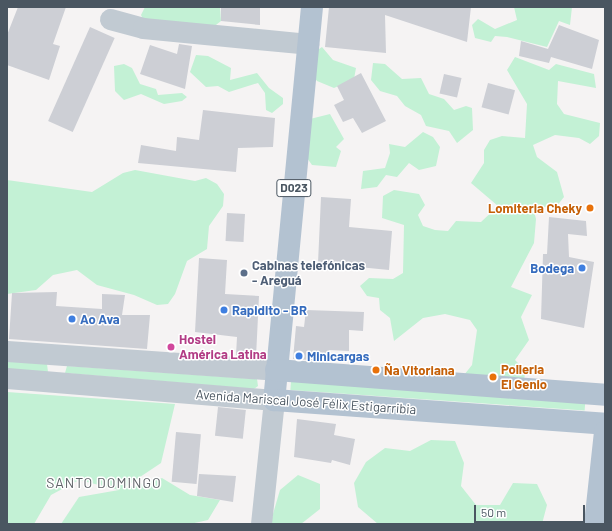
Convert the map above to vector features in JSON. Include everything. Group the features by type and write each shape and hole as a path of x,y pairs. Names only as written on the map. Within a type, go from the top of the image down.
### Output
{"main road":[{"name":"D023","path":"274,400 312,7"},
{"path":"276,370 605,395"},
{"name":"Avenida Mariscal José Félix Estigarribia","path":"274,400 605,424"},
{"path":"595,524 605,432"}],"street":[{"path":"110,19 143,28 308,44"},
{"path":"7,351 57,356 276,370"},
{"path":"54,383 57,356"},
{"name":"Avenida Mariscal José Félix Estigarribia","path":"7,378 274,400"},
{"path":"262,524 274,400"}],"green space":[{"path":"145,7 220,7 221,21 207,32 146,26 141,15"},
{"path":"514,7 572,7 570,25 559,21 547,47 507,37 495,36 491,42 475,38 472,25 478,19 495,29 517,20"},
{"path":"322,47 333,60 356,68 354,79 334,88 317,81 309,71 307,57"},
{"path":"196,55 208,56 231,68 230,80 257,73 269,88 283,98 283,104 272,113 266,110 265,93 258,83 229,92 218,86 206,87 190,72"},
{"path":"515,57 549,70 556,64 594,74 596,88 558,81 557,104 564,114 600,123 599,136 590,144 579,138 555,135 533,145 537,157 557,172 564,197 556,207 533,207 536,219 534,243 511,287 532,295 521,317 529,340 515,360 526,371 523,383 464,375 472,365 477,330 470,320 445,314 423,318 394,341 390,318 380,310 379,298 367,296 360,286 369,278 393,279 403,273 404,225 382,218 383,196 394,190 419,194 425,205 418,215 423,226 435,230 448,231 456,221 481,222 498,206 471,183 484,163 484,150 490,140 502,136 525,138 527,104 507,70"},
{"path":"373,63 385,64 402,79 421,78 429,94 444,99 454,110 466,106 472,108 473,130 457,143 449,131 426,126 421,115 405,106 397,96 380,91 371,80"},
{"path":"124,64 132,68 140,84 156,89 158,95 182,93 187,97 182,101 164,104 141,94 124,100 115,91 114,66"},
{"path":"330,114 344,139 336,147 341,151 336,167 312,165 305,155 306,120"},
{"path":"423,132 433,137 440,147 436,166 419,170 409,163 397,177 386,175 377,187 361,189 363,171 385,168 390,153 389,144 405,147"},
{"path":"135,170 195,181 206,178 217,184 224,194 223,206 209,226 207,249 187,261 175,294 168,304 157,305 134,295 97,285 77,270 53,275 36,290 7,294 7,180 92,192 123,173"},
{"path":"7,359 47,364 48,372 7,371"},
{"path":"67,366 257,379 258,386 254,389 65,373"},
{"path":"291,381 585,402 585,411 290,390"},
{"path":"7,392 175,404 161,463 122,489 162,478 190,495 220,500 208,520 190,524 61,524 79,497 119,490 79,480 51,495 34,524 7,524"},
{"path":"431,440 455,441 464,463 461,486 476,505 500,505 513,483 537,484 547,505 542,524 378,524 358,507 354,483 366,462 385,448 410,451"},
{"path":"298,475 320,484 320,509 301,524 270,524 280,490"}],"building":[{"path":"18,7 66,7 53,44 60,46 49,80 7,65 7,35"},
{"path":"221,7 260,7 260,25 221,21"},
{"path":"329,7 471,7 467,42 385,15 386,53 325,47"},
{"path":"559,25 599,40 592,69 551,57 549,63 519,56 521,41 548,49"},
{"path":"90,27 115,38 73,132 48,121"},
{"path":"179,44 192,46 185,89 140,74 150,45 177,54"},
{"path":"361,73 386,121 362,133 353,118 343,122 334,105 344,100 337,86"},
{"path":"444,74 462,78 457,98 440,93"},
{"path":"488,83 515,90 509,114 482,107"},
{"path":"203,110 275,118 273,147 238,148 236,172 138,163 141,145 176,151 177,137 199,140"},
{"path":"321,197 351,199 349,227 392,231 389,270 318,263"},
{"path":"227,213 245,214 244,242 226,241"},
{"path":"549,217 586,221 587,236 568,234 569,257 594,262 584,328 541,319 543,254 547,254"},
{"path":"199,258 227,260 225,294 259,296 256,357 236,355 237,337 195,332"},
{"path":"57,292 56,306 102,309 102,294 125,295 122,315 150,315 147,349 9,339 12,293"},
{"path":"306,310 364,312 363,331 349,330 349,351 329,350 328,361 293,359 296,326 304,327"},
{"path":"218,407 246,410 243,439 215,436"},
{"path":"297,419 336,424 334,435 355,439 350,465 332,460 331,463 294,457"},
{"path":"176,432 201,434 197,484 172,482"},
{"path":"199,474 236,476 233,502 197,496"}],"place":[{"name":"Lomiteria Cheky","path":"590,208"},
{"name":"Bodega","path":"582,268"},
{"name":"Cabinas telefónicas - Areguá","path":"244,273"},
{"name":"Rapidito - BR","path":"224,310"},
{"name":"Ao Ava","path":"72,319"},
{"name":"Hostel América Latina","path":"171,347"},
{"name":"Minicargas","path":"299,356"},
{"name":"Ña Vitoriana","path":"376,370"},
{"name":"Polleria El Genio","path":"493,377"}],"district":[{"name":"SANTO DOMINGO","path":"104,483"}]}
